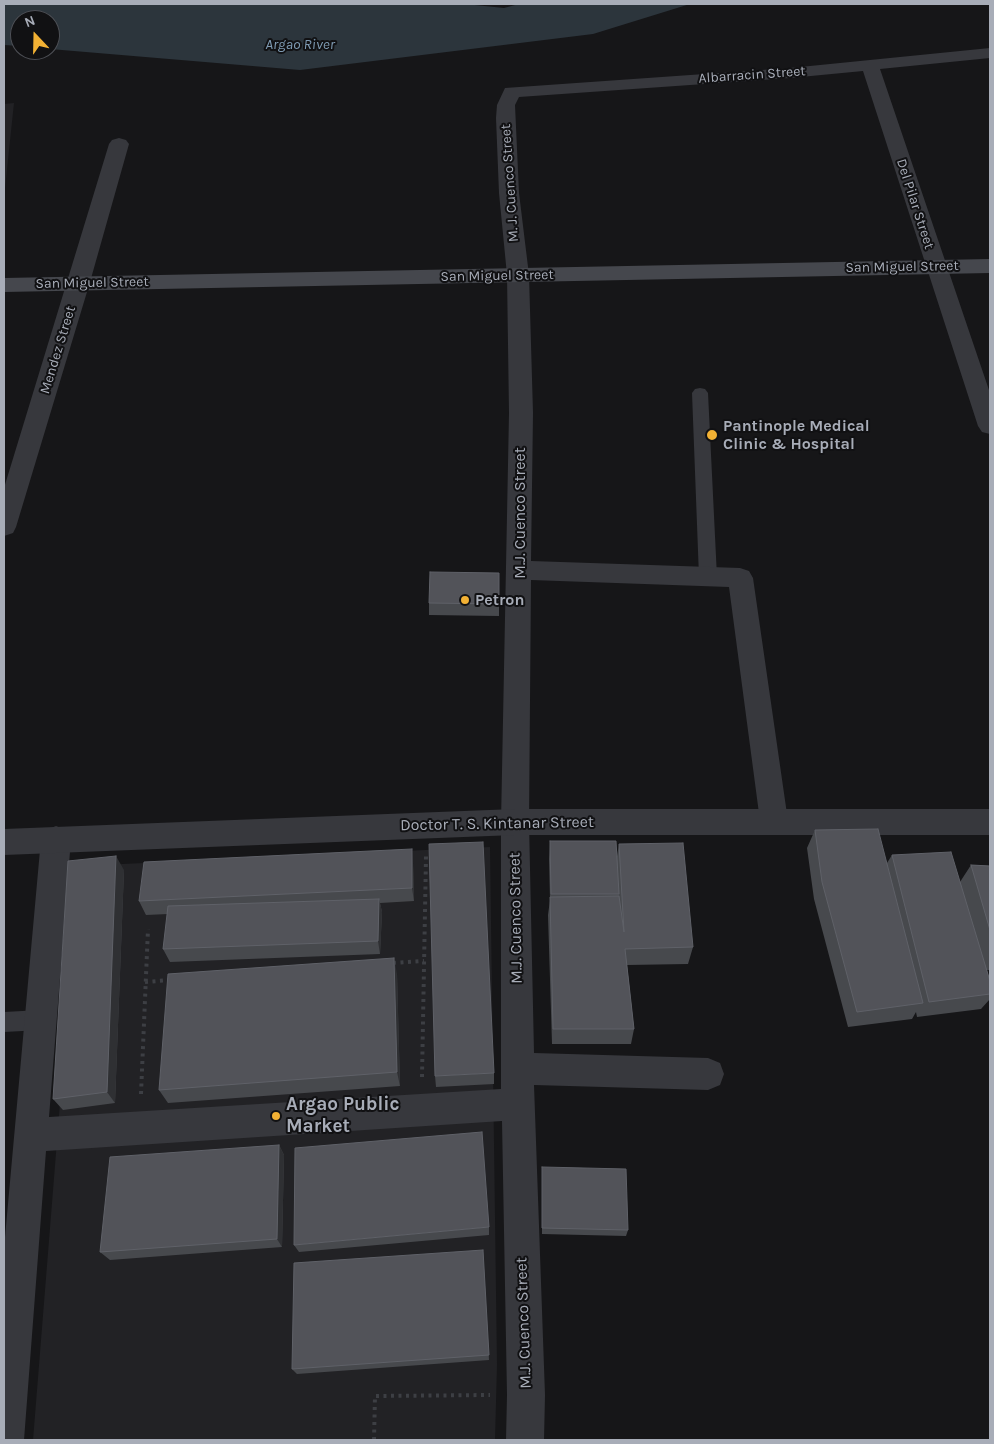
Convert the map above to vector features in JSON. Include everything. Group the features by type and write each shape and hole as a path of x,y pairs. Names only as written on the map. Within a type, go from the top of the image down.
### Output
{"main road":[{"name":"San Miguel Street","path":"4,285 79,282 990,266"}],"street":[{"name":"Albarracin Street","path":"512,92 870,66 990,53"},
{"name":"Del Pilar Street","path":"870,66 990,426"},
{"name":"M. J. Cuenco Street","path":"512,92 506,105 505,118 509,193 518,275"},
{"name":"Mendez Street","path":"4,527 119,144"},
{"name":"M.J. Cuenco Street","path":"518,275 521,413 515,822 518,1104 526,1395 525,1440"},
{"path":"520,570 740,578 774,821"},
{"name":"Doctor T. S. Kintanar Street","path":"4,842 515,822 990,822"},
{"path":"4,1440 56,839"},
{"path":"519,1070 708,1074"},
{"path":"31,1135 518,1104"}],"lane":[{"path":"700,393 708,577"},
{"path":"4,1022 41,1020"}],"path":[{"path":"421,1110 427,825"},
{"path":"139,1128 148,929"},
{"path":"384,964 424,961"},
{"path":"145,982 175,979"},
{"path":"374,1440 375,1396 526,1395"}],"shaded area":[{"path":"14,103 4,198 4,104"},
{"name":"Argao Public Market","path":"490,847 497,1365 495,1440 33,1440 79,866"}],"water":[{"name":"Argao River","path":"4,4 465,4 504,8 519,4 690,4 593,34 300,70 60,50 60,10 10,10 10,45 4,45"}],"building":[{"name":"Petron","path":"430,572 499,573 499,604 429,603"},
{"path":"878,829 923,1003 857,1012 822,882 815,830"},
{"path":"550,841 616,841 619,894 551,894"},
{"path":"483,842 494,1073 435,1076 429,844"},
{"path":"683,843 693,947 625,949 634,1029 553,1029 550,897 619,896 624,932 619,844"},
{"path":"412,849 412,888 139,901 144,862"},
{"path":"951,852 990,981 990,994 929,1002 892,855"},
{"path":"116,856 107,1092 53,1099 68,861"},
{"path":"971,865 990,866 990,930"},
{"path":"379,899 378,941 163,949 168,906"},
{"path":"394,958 397,1072 159,1090 168,974"},
{"path":"482,1132 489,1227 294,1245 295,1148"},
{"path":"279,1145 277,1239 100,1252 110,1157"},
{"path":"542,1167 626,1169 628,1230 542,1228"},
{"path":"483,1250 489,1355 292,1369 294,1263"}],"place":[{"name":"Pantinople Medical Clinic & Hospital","path":"712,435"},
{"name":"Petron","path":"465,600"},
{"name":"Argao Public Market","path":"276,1116"}]}
